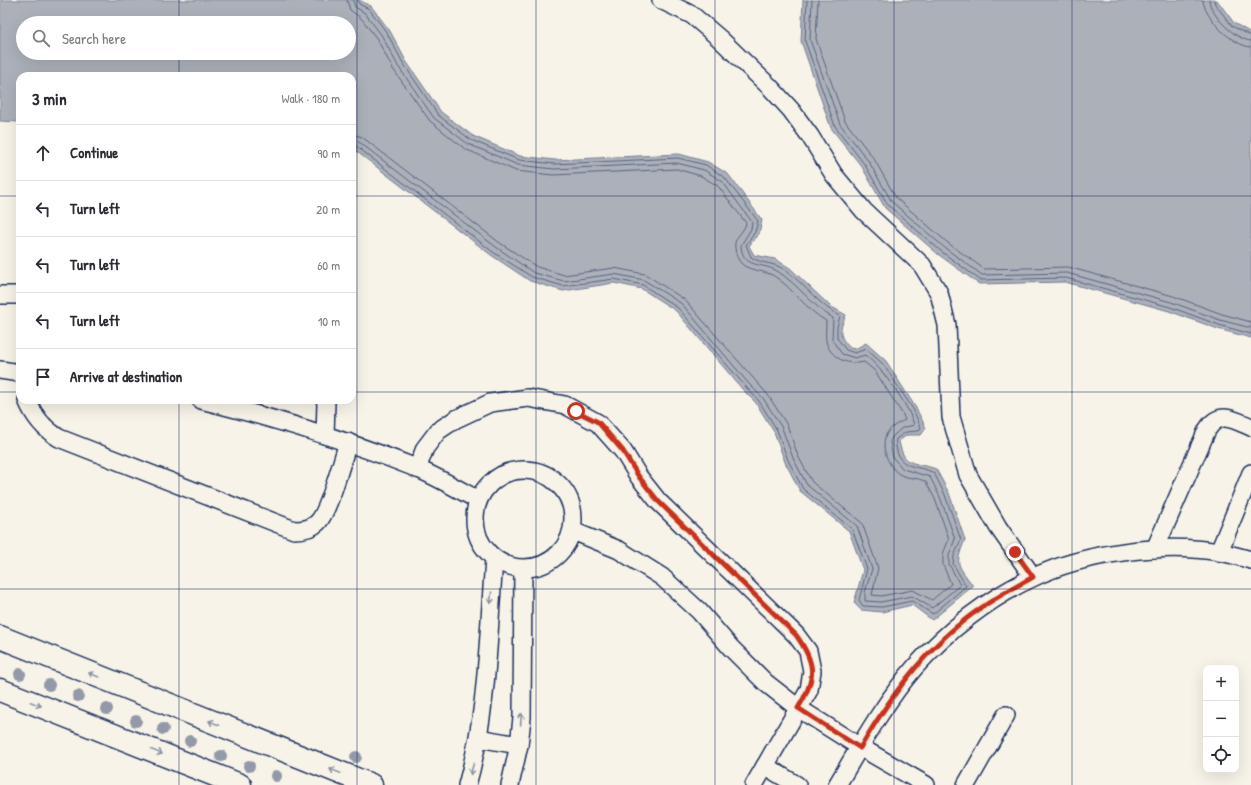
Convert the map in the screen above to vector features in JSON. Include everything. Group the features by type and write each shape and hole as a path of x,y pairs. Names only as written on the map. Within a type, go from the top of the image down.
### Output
{"street":[{"path":"0,637 372,785"},
{"path":"0,690 240,785"}],"lane":[{"path":"661,0 692,15 719,38 770,88 791,110 810,136 834,175 864,211 922,265 939,293 947,325 951,418 968,475 998,527 1033,577"},
{"path":"0,295 16,295"},
{"path":"0,370 16,374"},
{"path":"417,468 425,448 438,431 456,419 490,403 528,398 565,405 598,422 623,451 639,477 658,501 800,640 808,651 812,671 809,690 754,785"},
{"path":"29,404 38,421 47,431 59,438 294,530 307,529 318,523 324,512 348,442"},
{"path":"217,404 267,417 348,442 417,468 478,500"},
{"path":"325,435 326,404"},
{"path":"1155,549 1207,430 1212,422 1220,417 1230,418 1251,426"},
{"path":"516,470 532,470 547,475 561,485 567,494 574,515 573,531 566,547 554,559 540,566 523,569 508,566 494,560 483,547 476,532 474,516 478,500 487,486 500,476 516,470"},
{"path":"1219,552 1251,473"},
{"path":"573,531 619,550 662,577 699,611 731,648 766,683 798,708 860,748 926,785"},
{"path":"837,785 885,706 916,667 951,632 990,602 1033,577 1079,562 1113,554 1155,549 1188,549 1219,552 1251,560"},
{"path":"467,785 478,738 483,706 494,560"},
{"path":"510,785 519,745 522,718 523,569"},
{"path":"966,785 1006,715"},
{"path":"478,738 519,745"},
{"path":"764,766 796,785"}],"water":[{"path":"2,0 359,0 371,6 390,31 406,61 441,112 473,136 520,156 555,160 679,154 708,162 728,174 762,220 759,233 749,246 754,255 775,259 790,268 830,306 846,315 841,333 846,344 850,348 855,349 866,343 886,361 916,408 926,428 921,435 907,435 899,441 901,450 907,460 936,469 949,493 965,540 960,555 959,564 973,586 932,620 912,605 882,612 861,610 854,603 863,570 849,531 800,491 785,462 774,432 756,403 743,390 676,311 642,289 614,283 563,291 530,281 491,255 356,151 356,72 16,72 16,122 0,121 0,1"},
{"path":"803,0 1217,0 1234,23 1251,33 1251,338 1218,329 1169,311 1065,282 979,284 939,255 885,208 862,167 831,128 801,41"}],"route":[{"path":"576,411 598,422 623,451 639,477 658,501 796,635 808,651 812,671 809,690 798,708 860,748 885,706 900,686 916,667 951,632 990,602 1033,577 1015,552"}]}
